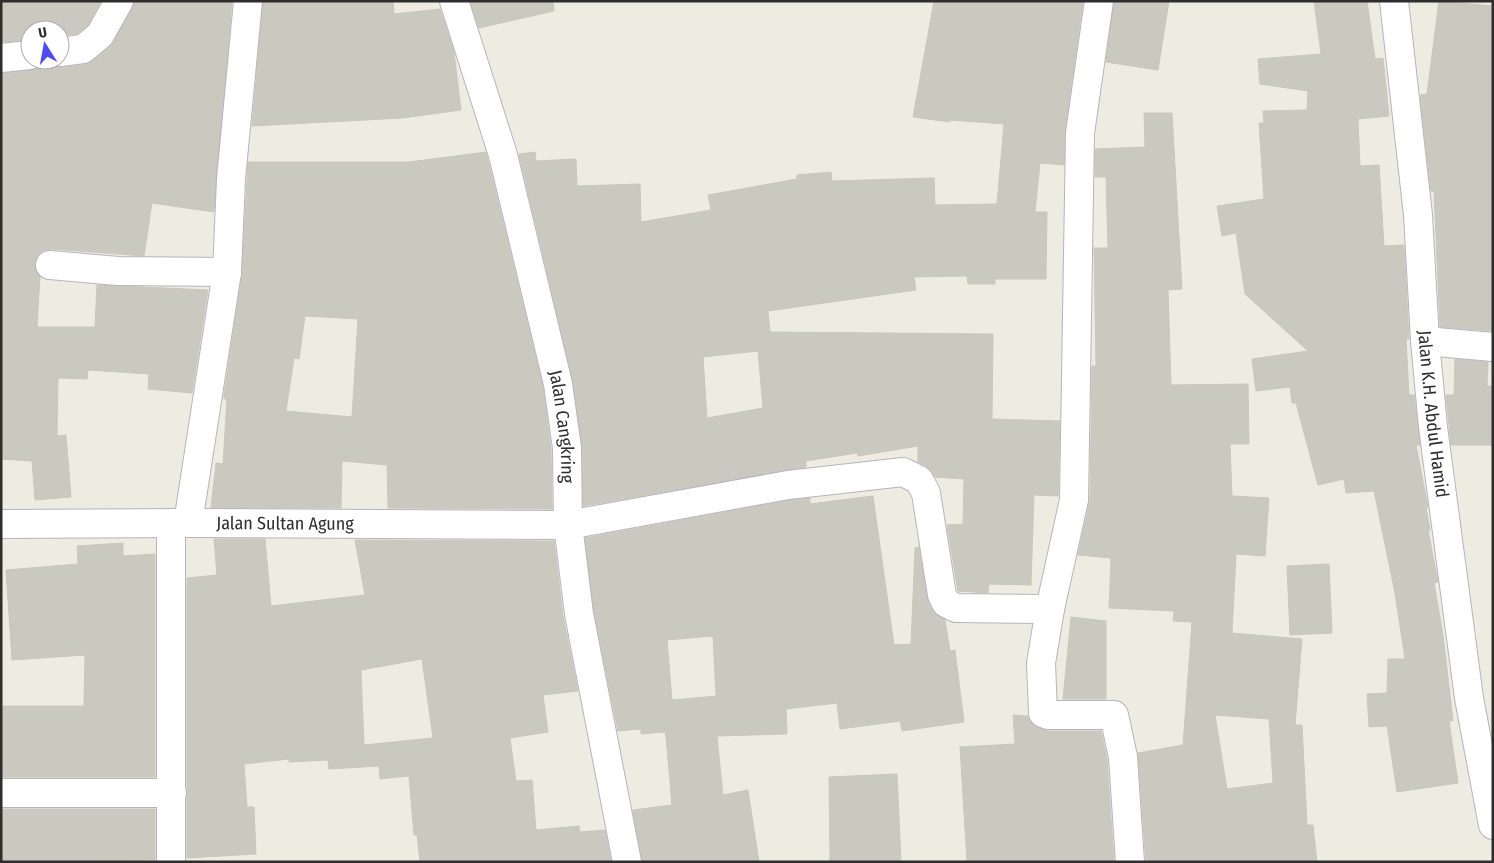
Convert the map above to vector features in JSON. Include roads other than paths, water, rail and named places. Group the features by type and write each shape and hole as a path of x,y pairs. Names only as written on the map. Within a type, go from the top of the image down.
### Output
{"street":[{"path":"70,51 83,50 100,35 119,1"},
{"path":"171,862 179,523 227,272 231,179 248,1"},
{"name":"Jalan Cangkring","path":"454,1 503,155 558,384 568,448 568,525 579,614 627,862"},
{"path":"1099,1 1080,133 1074,500 1050,609 1041,663 1043,713 1048,715 1114,715 1123,757 1130,862"},
{"name":"Jalan K.H. Abdul Hamid","path":"1394,1 1418,215 1425,341 1433,427 1469,698 1493,825"},
{"path":"1,58 20,56"},
{"path":"50,265 118,271 227,272"},
{"path":"1425,341 1493,347"},
{"name":"Jalan Sultan Agung","path":"1,524 568,525 788,485 903,472 919,480 926,493 942,595 946,603 956,608 1050,609"},
{"path":"1,793 172,793"}]}
